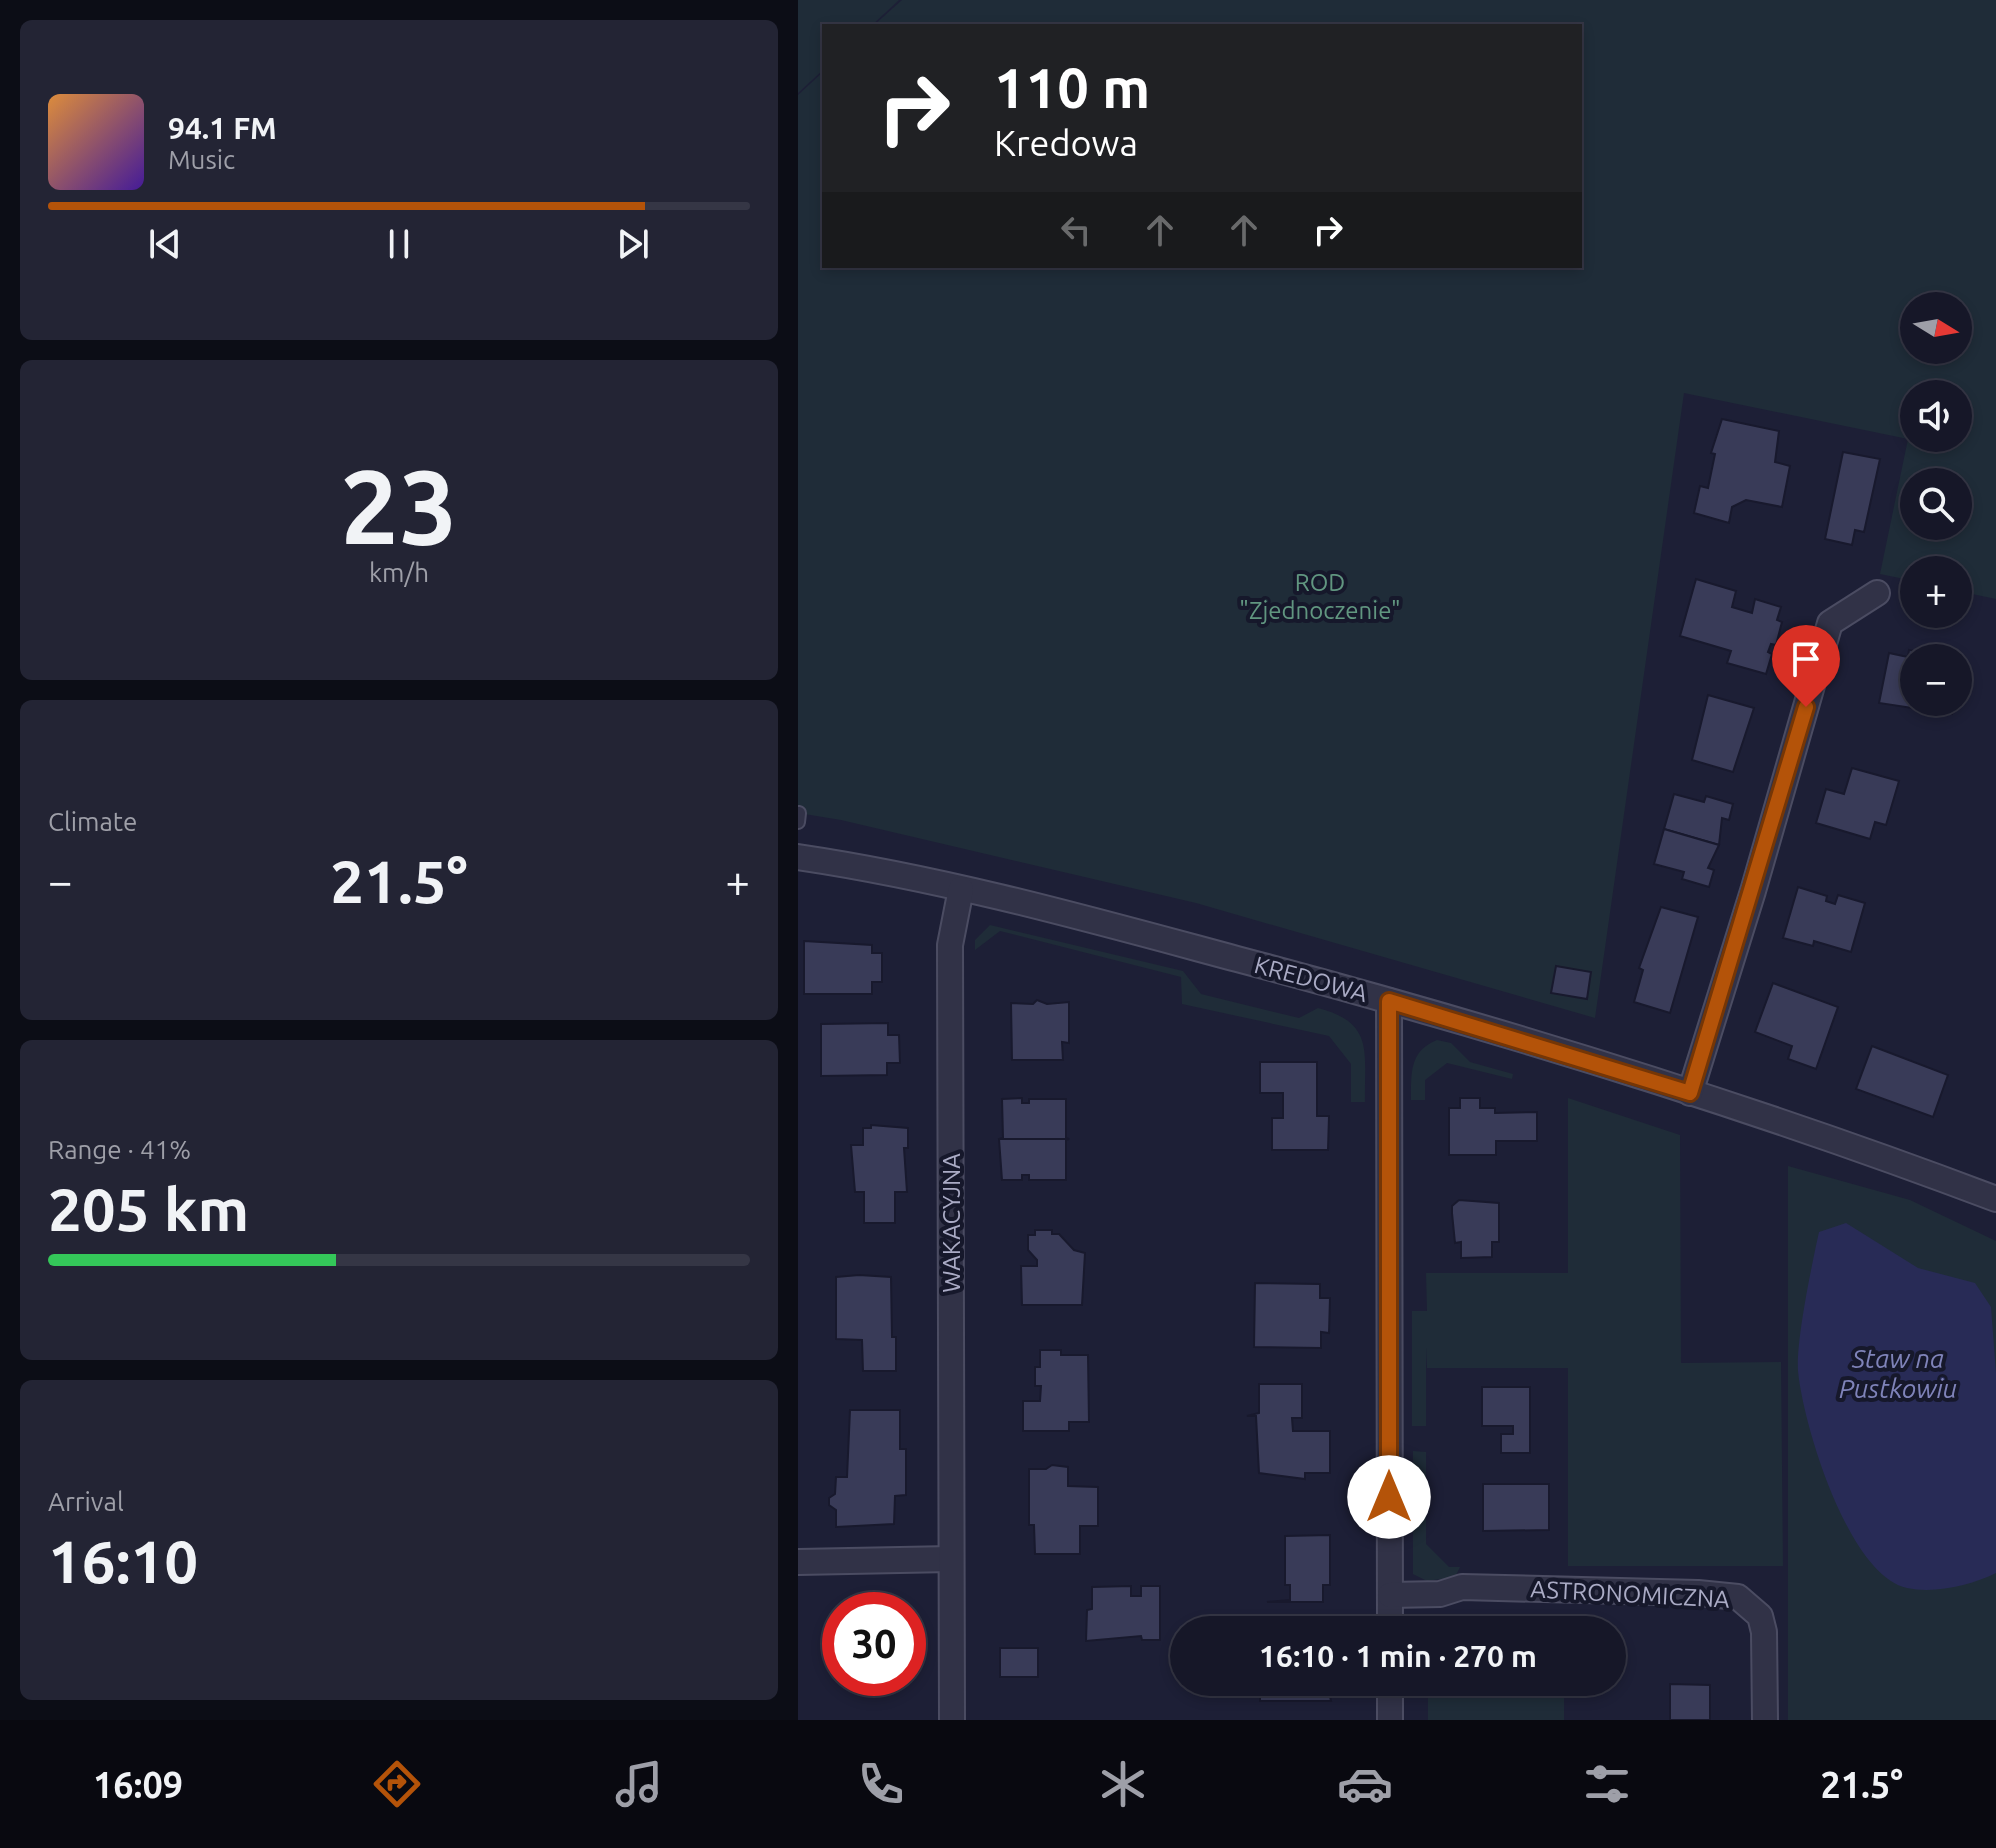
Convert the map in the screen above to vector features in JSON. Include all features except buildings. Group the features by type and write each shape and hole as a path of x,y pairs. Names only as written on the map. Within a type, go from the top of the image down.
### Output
{"street":[{"path":"1690,1093 1753,891 1830,623 1877,593"},
{"name":"KREDOWA","path":"798,857 961,889 1389,1001 1690,1093 1849,1145 1996,1199"},
{"name":"WAKACYJNA","path":"952,1720 950,945 961,889"},
{"path":"1389,1001 1390,1616"},
{"path":"798,1562 951,1559"},
{"name":"ASTRONOMICZNA","path":"1390,1595 1440,1594 1462,1587 1698,1593 1738,1597 1760,1616 1764,1632 1765,1720"},
{"path":"1390,1696 1390,1720"}],"green space":[{"path":"798,0 899,0 873,24 822,24 822,71 798,93"},
{"name":"ROD \"Zjednoczenie\"","path":"902,0 1996,0 1996,599 1972,594 1972,556 1900,556 1900,578 1880,574 1900,478 1900,540 1972,540 1972,468 1902,468 1905,452 1972,452 1972,380 1900,380 1900,437 1684,393 1595,1018 1196,903 841,820 798,813 798,95 822,73 822,268 1582,268 1582,24 875,24"},
{"path":"990,925 1183,971 1201,994 1299,1018 1318,1008 1336,1014 1358,1031 1362,1042 1365,1102 1351,1102 1351,1064 1329,1036 1182,1004 1181,977 1000,931 975,950 975,940"},
{"path":"1437,1040 1451,1043 1470,1062 1513,1074 1512,1079 1447,1063 1425,1080 1425,1100 1411,1100 1416,1057"},
{"path":"1568,1098 1680,1135 1681,1363 1781,1362 1783,1566 1568,1566 1568,1368 1427,1368 1426,1347 1426,1426 1412,1426 1412,1311 1427,1311 1426,1273 1568,1273"},
{"path":"1788,1166 1910,1200 1996,1241 1996,1720 1788,1720"},
{"path":"1413,1451 1426,1452 1426,1544 1449,1567 1460,1567 1455,1577 1427,1581 1413,1574"},
{"path":"1428,1696 1564,1696 1564,1720 1428,1720"}],"water":[{"name":"Staw na Pustkowiu","path":"1846,1223 1918,1268 1975,1283 1991,1307 1996,1373 1996,1573 1965,1585 1918,1590 1886,1577 1866,1556 1848,1528 1819,1460 1802,1395 1798,1371 1799,1341 1819,1232"}],"route":[{"path":"1389,1497 1389,1001 1690,1093 1806,707"}]}
